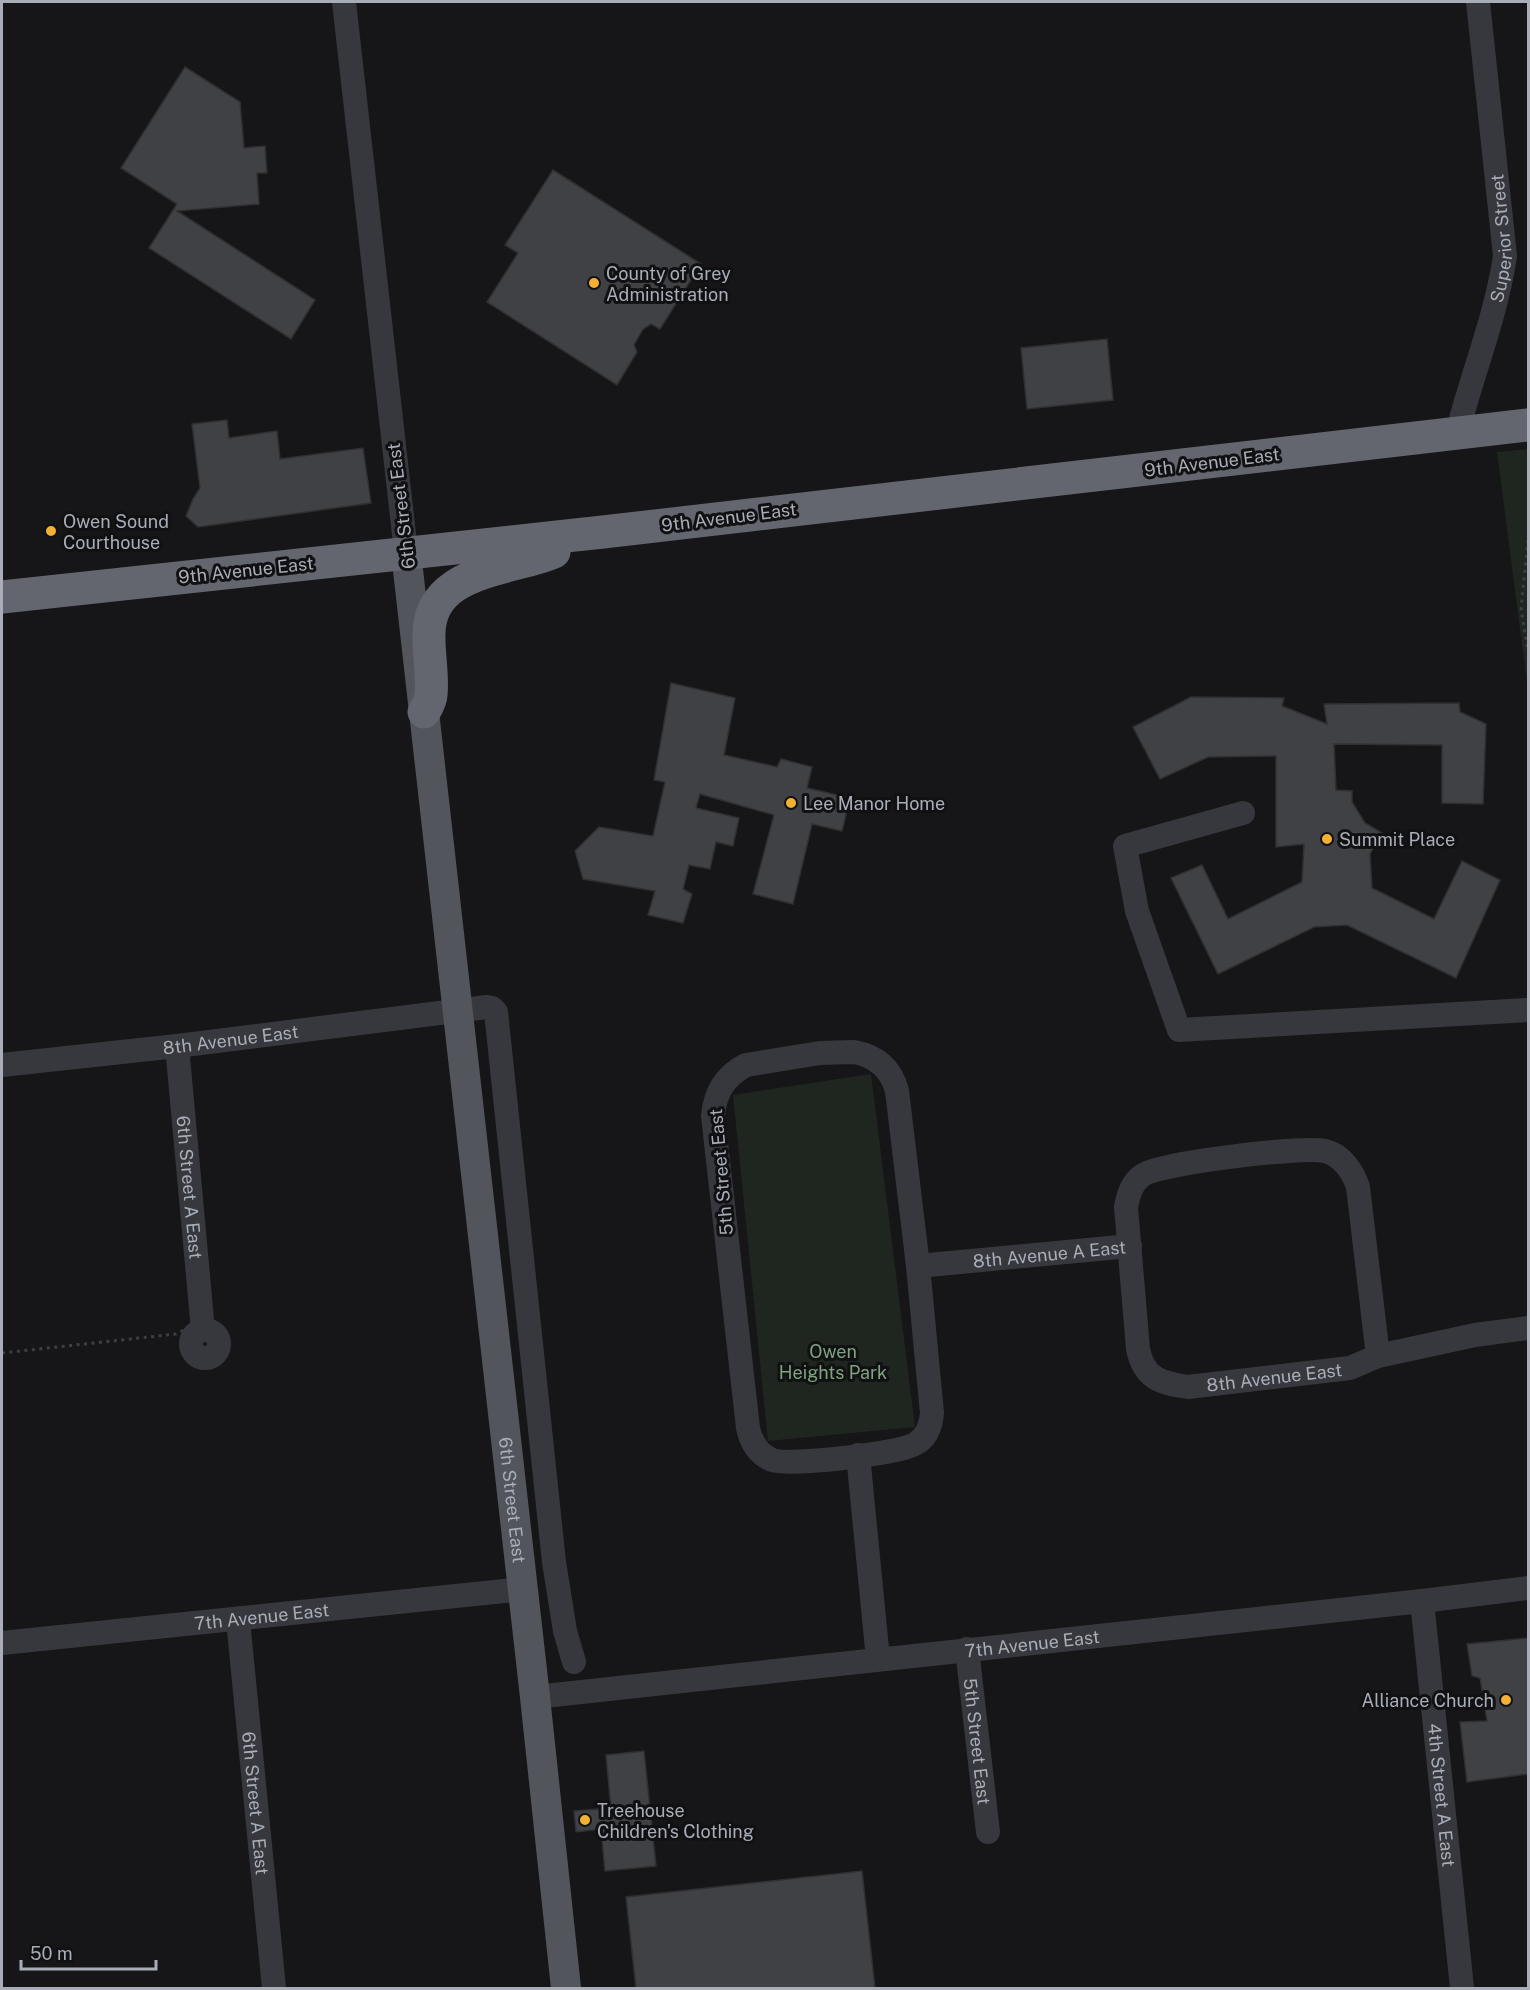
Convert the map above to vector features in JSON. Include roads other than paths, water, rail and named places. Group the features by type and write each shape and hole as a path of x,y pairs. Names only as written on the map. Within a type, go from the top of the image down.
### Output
{"highway":[{"name":"9th Avenue East","path":"2,597 603,532 1528,425"},
{"path":"424,712 431,696 428,630 435,608 447,593 468,577 536,559 603,532"}],"main road":[{"name":"6th Street East","path":"406,552 566,1989"}],"street":[{"name":"6th Street East","path":"344,2 406,552"},
{"name":"Superior Street","path":"1457,434 1468,390 1501,285 1505,256 1478,2"},
{"path":"1243,813 1125,846 1137,911 1179,1030 1528,1010"},
{"name":"6th Street East","path":"458,1011 487,1007 496,1012 558,1598 574,1662"},
{"name":"8th Avenue East","path":"2,1065 458,1011"},
{"name":"6th Street A East","path":"177,1046 197,1329"},
{"name":"5th Street East","path":"820,1053 862,1054 883,1065 894,1081 897,1091 918,1266 932,1413 930,1428 923,1438 908,1448 791,1462 778,1461 760,1452 749,1434 713,1116 717,1095 728,1077 737,1070 757,1063 820,1053"},
{"name":"8th Avenue A East","path":"918,1266 1130,1246 1126,1214 1127,1199 1133,1186 1145,1173 1167,1166 1299,1149 1325,1151 1341,1160 1358,1187 1378,1356"},
{"name":"8th Avenue East","path":"1130,1246 1140,1357 1147,1370 1164,1384 1188,1387 1350,1368 1378,1356 1475,1335 1528,1328"},
{"path":"490,1299 525,1295"},
{"path":"858,1455 878,1659"},
{"path":"512,1489 545,1485"},
{"name":"7th Avenue East","path":"535,1697 1528,1588"},
{"name":"7th Avenue East","path":"2,1643 523,1589"},
{"name":"4th Street A East","path":"1422,1601 1462,1989"},
{"name":"6th Street A East","path":"238,1620 274,1989"},
{"name":"5th Street East","path":"967,1650 988,1832"}],"place":[{"name":"County of Grey Administration","path":"594,283"},
{"name":"Owen Sound Courthouse","path":"51,531"},
{"name":"Lee Manor Home","path":"791,803"},
{"name":"Summit Place","path":"1327,839"},
{"name":"Alliance Church","path":"1506,1700"},
{"name":"Treehouse Children's Clothing","path":"585,1820"}],"park label":[{"name":"Owen Heights Park","path":"833,1361"}]}
